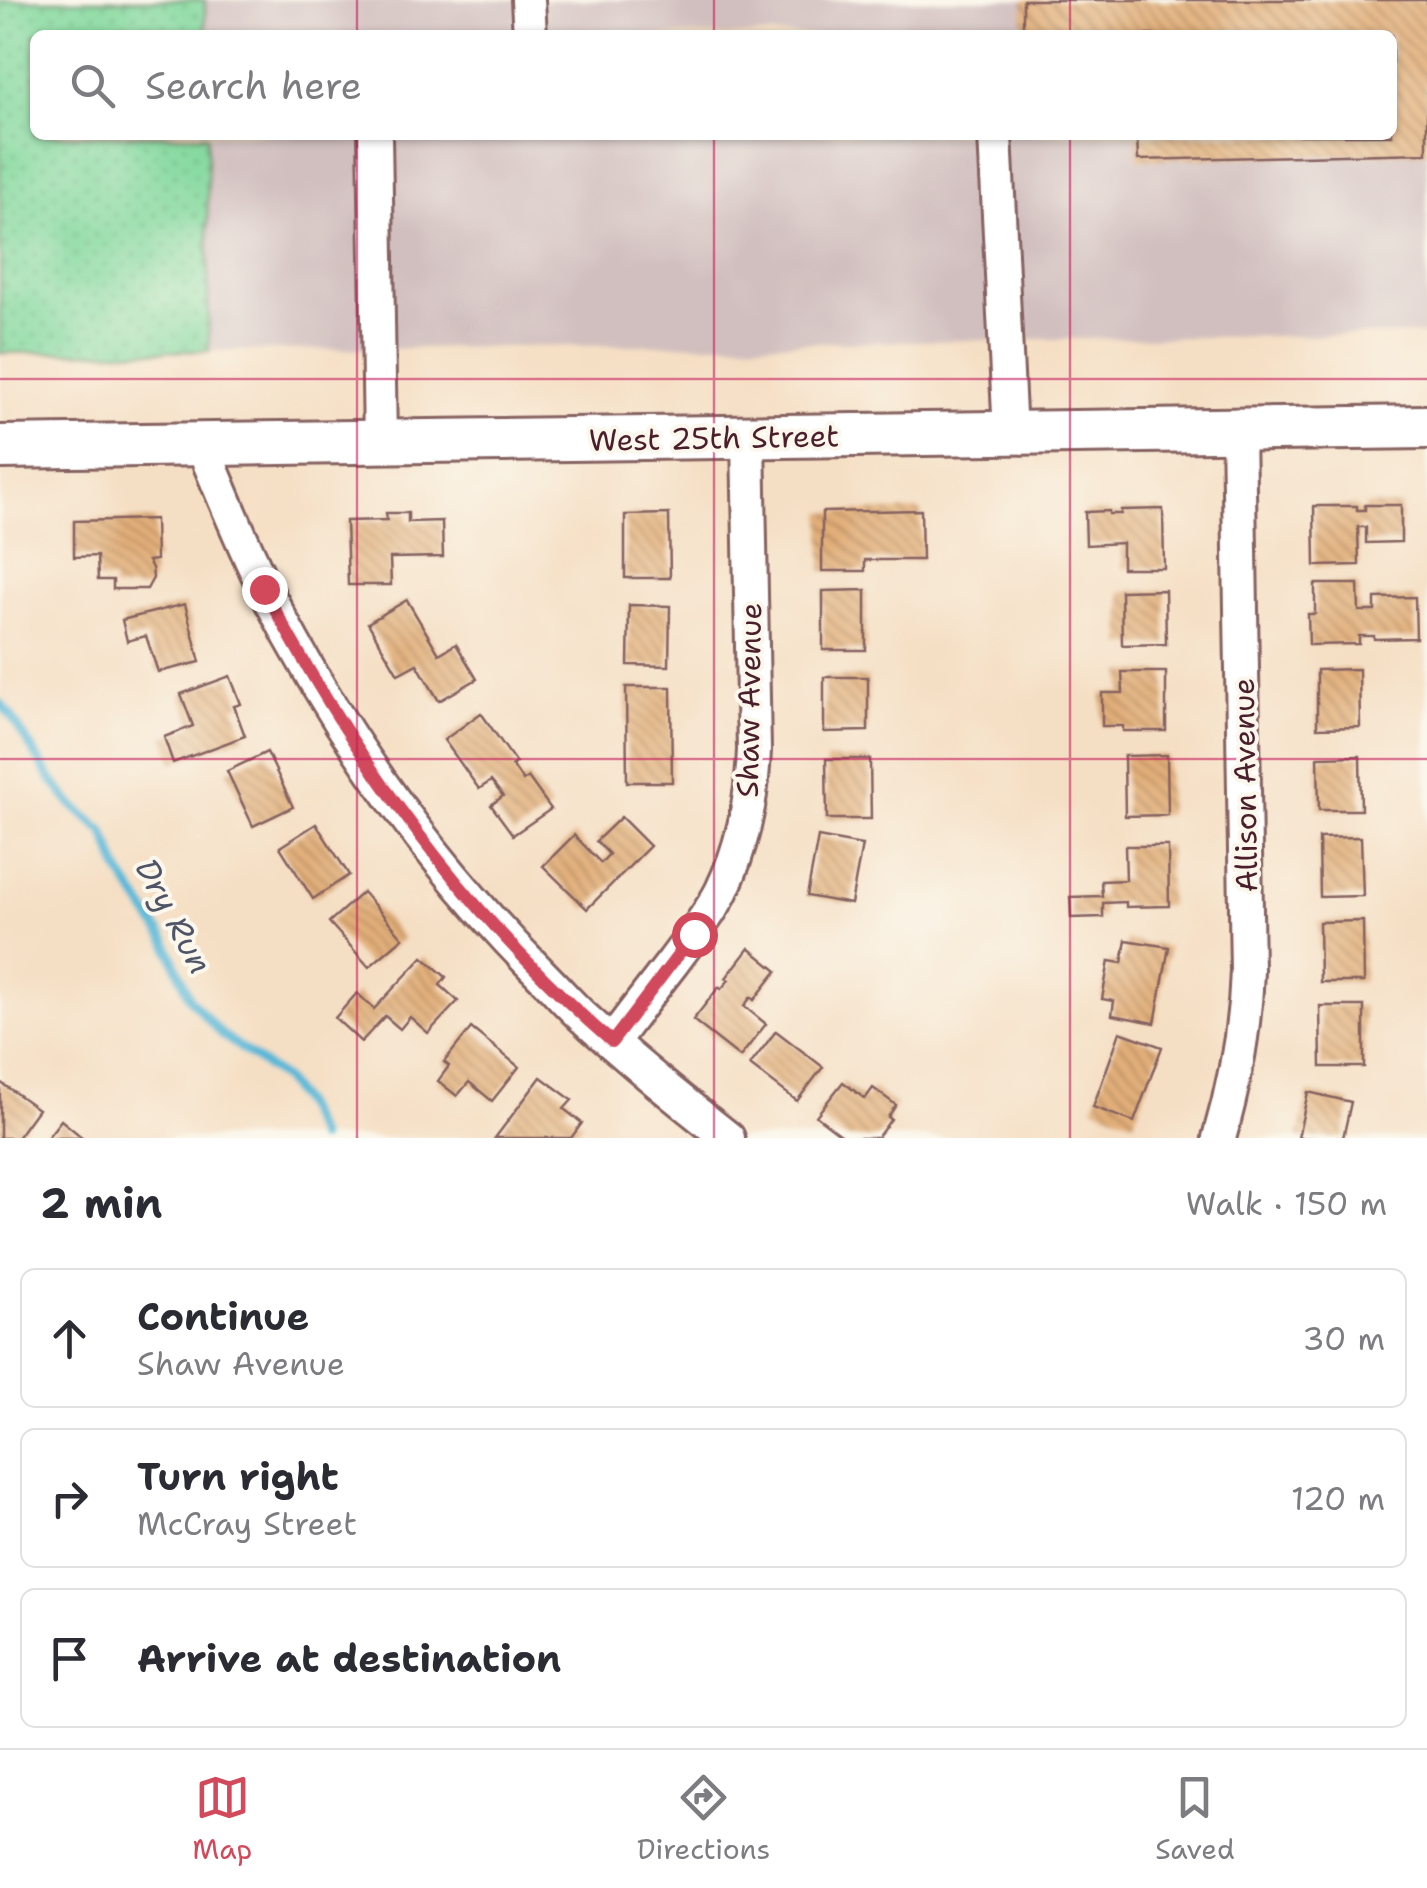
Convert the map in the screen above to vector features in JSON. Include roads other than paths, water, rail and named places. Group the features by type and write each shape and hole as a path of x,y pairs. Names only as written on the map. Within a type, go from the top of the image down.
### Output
{"main road":[{"name":"West 25th Street","path":"0,447 1427,427"}],"street":[{"path":"528,0 530,30"},
{"path":"375,140 380,442"},
{"path":"995,140 1010,434"},
{"name":"Allison Avenue","path":"1219,1138 1241,1043 1247,972 1238,430"},
{"name":"Shaw Avenue","path":"612,1042 707,916 733,863 746,822 754,750 748,438"},
{"path":"202,444 240,537 278,614 326,700 389,796 518,952 659,1084 728,1138"}],"waterway":[{"name":"Dry Run","path":"0,703 51,779 72,805 104,832 120,872 166,941 190,999 221,1034 284,1079 303,1105 319,1138"}]}
